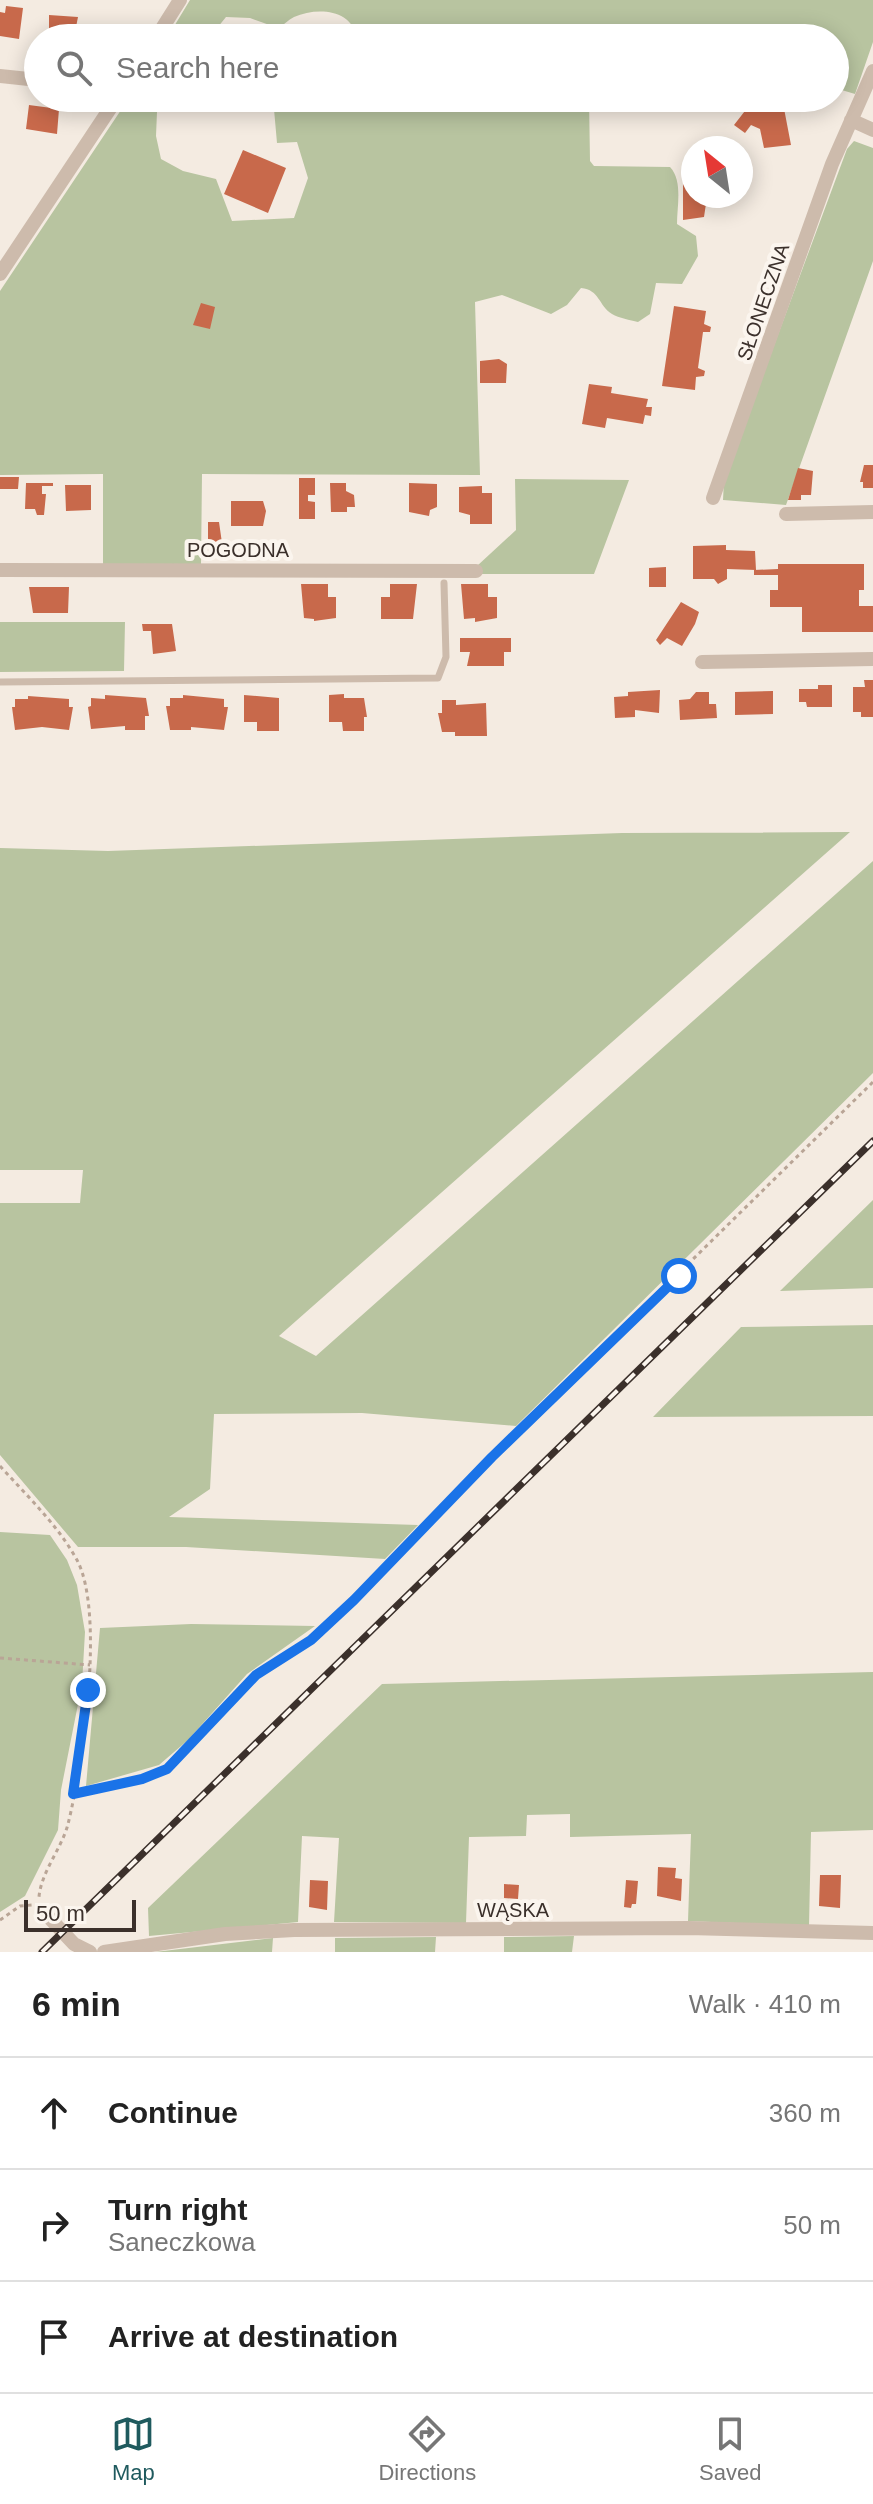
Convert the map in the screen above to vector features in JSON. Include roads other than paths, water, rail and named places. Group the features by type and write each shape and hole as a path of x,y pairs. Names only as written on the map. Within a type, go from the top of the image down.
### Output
{"street":[{"path":"165,24 180,0"},
{"name":"SŁONECZNA","path":"713,498 851,120 873,71"},
{"path":"0,76 24,79"},
{"path":"0,274 108,112"},
{"path":"851,120 873,130"},
{"path":"786,514 873,512"},
{"name":"POGODNA","path":"0,570 476,571"},
{"path":"702,662 873,659"},
{"path":"43,1911 74,1944 90,1952"},
{"name":"WĄSKA","path":"104,1952 225,1934 294,1930 689,1928 873,1933"}],"lane":[{"path":"0,682 438,678 446,657 444,583"}],"railway":[{"path":"42,1952 873,1141"}]}
